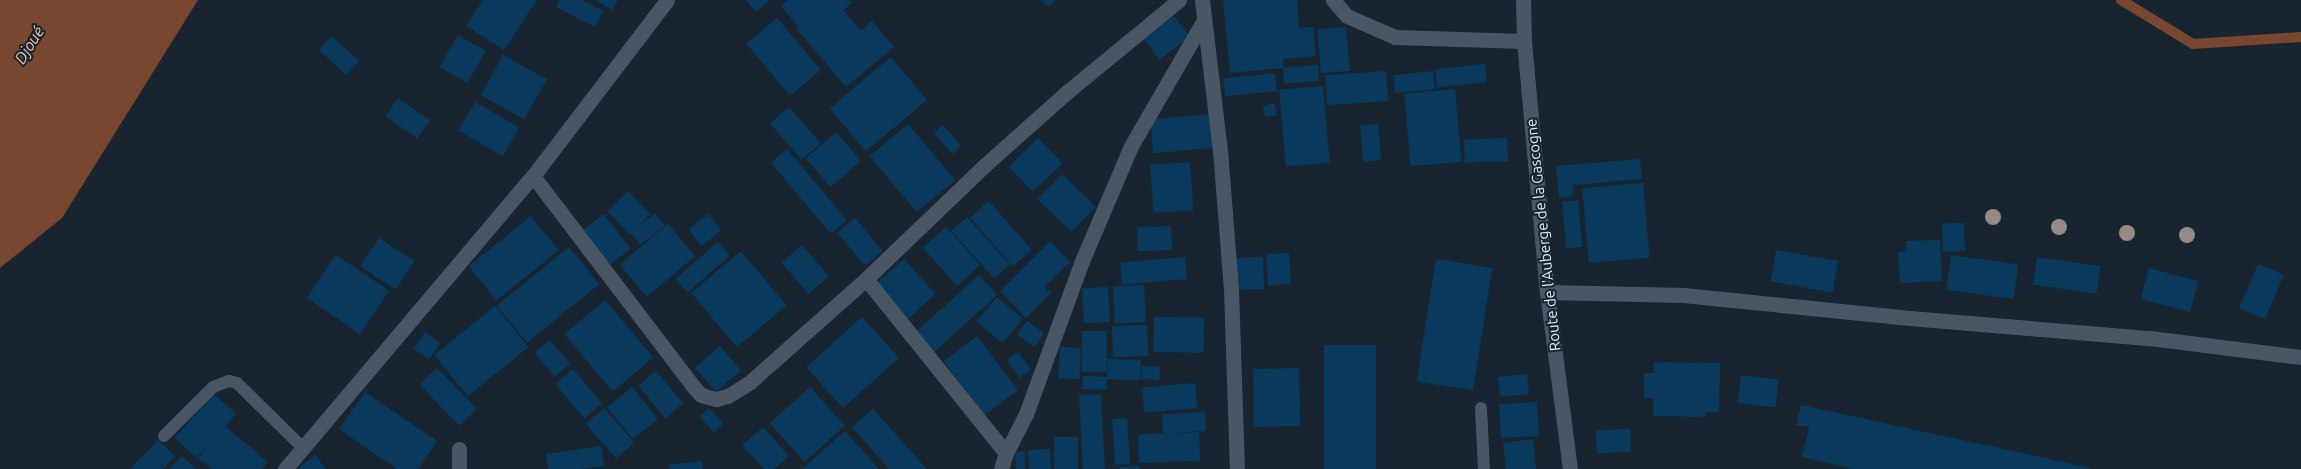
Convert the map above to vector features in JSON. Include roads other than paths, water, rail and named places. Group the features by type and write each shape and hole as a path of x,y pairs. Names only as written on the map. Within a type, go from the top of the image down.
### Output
{"street":[{"path":"285,469 533,176 667,0"},
{"path":"533,176 611,281 701,395 716,399 728,396 750,382 866,279 985,165 1066,92 1179,0"},
{"path":"1202,0 1203,22 1220,150 1230,280 1237,469"},
{"path":"1333,0 1347,16 1395,37 1524,41"},
{"name":"Route de l'Auberge de la Gascogne","path":"1523,0 1524,41 1547,292 1570,469"},
{"path":"1001,469 1006,453 1026,414 1082,261 1132,146 1203,22"},
{"path":"866,279 1006,453"},
{"path":"1547,292 1683,295 1898,317 2150,338 2301,357"},
{"path":"459,449 459,469"}],"lane":[{"path":"164,436 213,387 229,381 237,383 303,448"},
{"path":"1481,408 1484,469"}],"water":[{"name":"Djoué","path":"0,0 198,0 62,218 0,268"}],"waterway":[{"path":"2121,0 2193,44 2301,37"}]}
